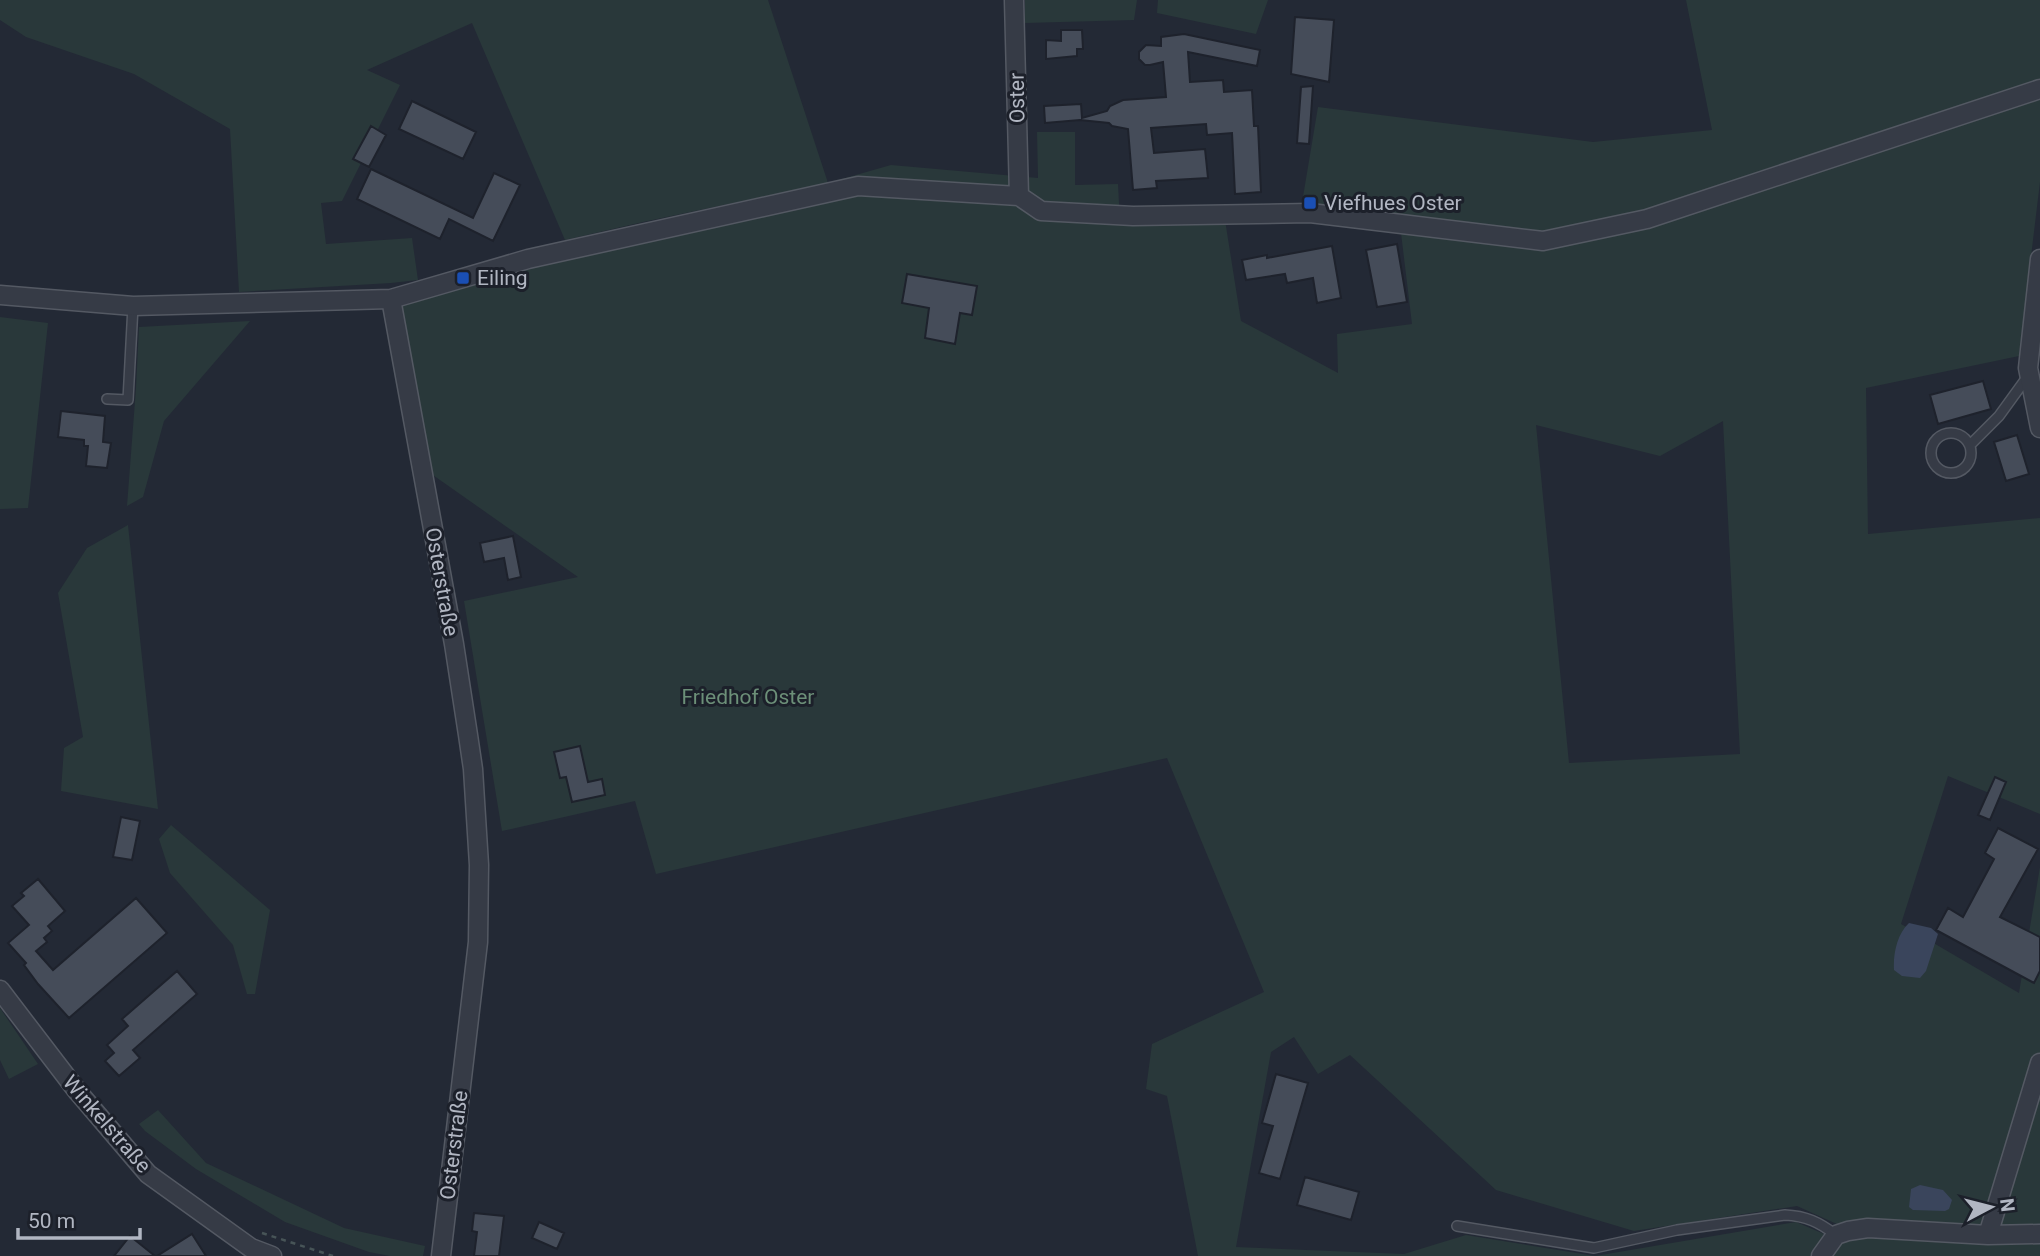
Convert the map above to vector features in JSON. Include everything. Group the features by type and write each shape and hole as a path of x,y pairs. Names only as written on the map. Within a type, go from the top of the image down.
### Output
{"street":[{"name":"Oster","path":"1014,0 1019,196"},
{"path":"0,295 133,306 391,299 528,259 858,186 1019,196 1041,211 1133,216 1310,213 1543,240 1647,219 2040,89"},
{"path":"2040,259 2028,368 2040,428"},
{"name":"Osterstraße","path":"391,299 462,696 473,769 479,865 478,942 441,1256"},
{"name":"Winkelstraße","path":"0,990 78,1092 148,1174 251,1248 272,1256"},
{"path":"1988,1236 2039,1067"},
{"path":"1821,1256 1836,1235 1868,1228 1988,1236 2040,1234"}],"lane":[{"path":"107,399 128,400 133,306"},
{"path":"1970,445 1955,433 1942,435 1931,450 1933,463 1943,472 1956,473 1968,465 1970,445 1999,416 2029,374"},
{"path":"1457,1226 1594,1248 1677,1230 1785,1215 1813,1219 1836,1235"}],"path":[{"path":"260,1232 332,1256"}],"green space":[{"path":"0,0 768,0 828,183 565,240 472,23 367,70 400,85 342,201 321,203 326,244 412,238 418,280 239,292 230,129 134,74 26,37 0,20"},
{"path":"1025,0 1137,0 1134,20 1025,23"},
{"path":"1158,0 1268,0 1256,34 1157,13"},
{"path":"1686,0 2040,0 2040,84 1644,211 1541,231 1302,203 1318,107 1593,142 1712,130"},
{"name":"Friedhof Oster","path":"2040,96 2040,182 2019,356 1866,388 1868,534 2040,518 2040,814 1948,776 1901,924 2019,993 2040,867 2040,1256 1831,1256 1842,1243 1864,1237 1980,1244 2022,1242 1999,1227 1868,1221 1839,1225 1797,1206 1634,1231 1496,1190 1350,1055 1318,1074 1294,1037 1271,1052 1236,1247 1404,1254 1466,1235 1595,1256 1198,1256 1167,1096 1146,1089 1152,1044 1264,992 1167,758 656,874 635,801 502,831 464,601 578,577 430,473 400,304 530,267 833,199 828,183 891,165 1038,178 1037,132 1075,132 1075,185 1118,184 1120,223 1225,220 1241,321 1338,373 1337,334 1412,324 1401,233 1489,240 1538,248 1657,226","holes":["1723,421 1740,754 1569,763 1536,425 1660,456"]},
{"path":"0,317 48,323 28,508 0,509"},
{"path":"250,321 164,421 143,497 127,506 139,327"},
{"path":"128,525 158,809 61,791 64,748 83,737 58,593 87,548"},
{"path":"171,825 270,910 255,994 247,994 233,945 170,873 159,839"},
{"path":"0,1008 38,1064 9,1079 0,1060"},
{"path":"158,1110 206,1163 344,1228 425,1246 423,1256 390,1256 369,1252 285,1222 196,1169 145,1131 139,1124"},
{"path":"1796,1222 1824,1234 1813,1256 1595,1256"}],"water":[{"path":"1909,923 1931,928 1938,934 1926,971 1920,978 1902,976 1894,970 1897,945 1901,933"},
{"path":"1920,1185 1943,1190 1952,1200 1949,1209 1913,1210 1909,1207 1911,1189"}],"building":[{"path":"1295,17 1334,20 1329,82 1291,74"},
{"path":"1061,30 1082,30 1083,49 1077,49 1077,56 1046,59 1046,40 1061,41"},
{"path":"1184,34 1260,50 1257,66 1188,52 1190,82 1223,80 1224,92 1252,90 1254,126 1258,126 1261,192 1235,194 1232,133 1207,135 1206,124 1151,128 1154,153 1205,149 1208,178 1156,181 1157,188 1133,190 1128,129 1109,123 1080,120 1045,123 1044,106 1081,104 1082,118 1107,111 1110,106 1123,100 1166,97 1163,62 1145,65 1139,59 1139,52 1146,45 1161,46 1161,37"},
{"path":"1313,86 1309,144 1297,143 1301,87"},
{"path":"412,101 476,132 463,159 399,129"},
{"path":"371,126 386,135 369,167 353,159"},
{"path":"371,169 473,218 494,173 520,185 493,241 449,219 440,239 357,199"},
{"path":"1397,244 1407,302 1377,307 1366,250"},
{"path":"1332,246 1341,298 1317,303 1313,278 1287,283 1285,274 1246,280 1242,260"},
{"path":"907,274 977,286 972,315 960,313 955,344 925,338 929,308 902,303"},
{"path":"1983,381 1991,409 1938,424 1930,395"},
{"path":"61,411 105,416 103,442 111,443 107,468 86,466 88,446 84,446 84,440 58,437"},
{"path":"2017,435 2029,474 2006,481 1994,442"},
{"path":"513,536 521,577 508,580 504,558 484,562 480,543"},
{"path":"580,746 588,782 602,779 605,795 572,802 566,777 560,778 554,752"},
{"path":"1995,777 2006,782 1990,820 1978,815"},
{"path":"121,817 140,821 132,860 113,857"},
{"path":"1998,828 2038,849 2000,917 2040,937 2040,971 2034,983 1936,930 1948,908 1963,917 1994,859 1985,853"},
{"path":"38,879 65,911 48,926 52,931 44,938 47,942 36,951 53,970 136,898 167,933 69,1018 38,984 24,965 26,963 8,943 29,925 12,906 24,896 21,893"},
{"path":"177,971 197,994 133,1050 140,1058 119,1076 105,1061 114,1053 107,1045 128,1026 122,1019"},
{"path":"1276,1074 1308,1083 1280,1179 1259,1173 1273,1126 1262,1123"},
{"path":"1305,1177 1359,1192 1351,1220 1297,1205"},
{"path":"474,1213 504,1216 499,1256 474,1256 477,1232 472,1231"},
{"path":"539,1222 564,1233 557,1249 532,1238"},
{"path":"192,1234 206,1256 157,1256"},
{"path":"130,1236 155,1256 114,1256"}],"place":[{"name":"Viefhues Oster","path":"1310,203"},
{"name":"Eiling","path":"463,278"}]}
